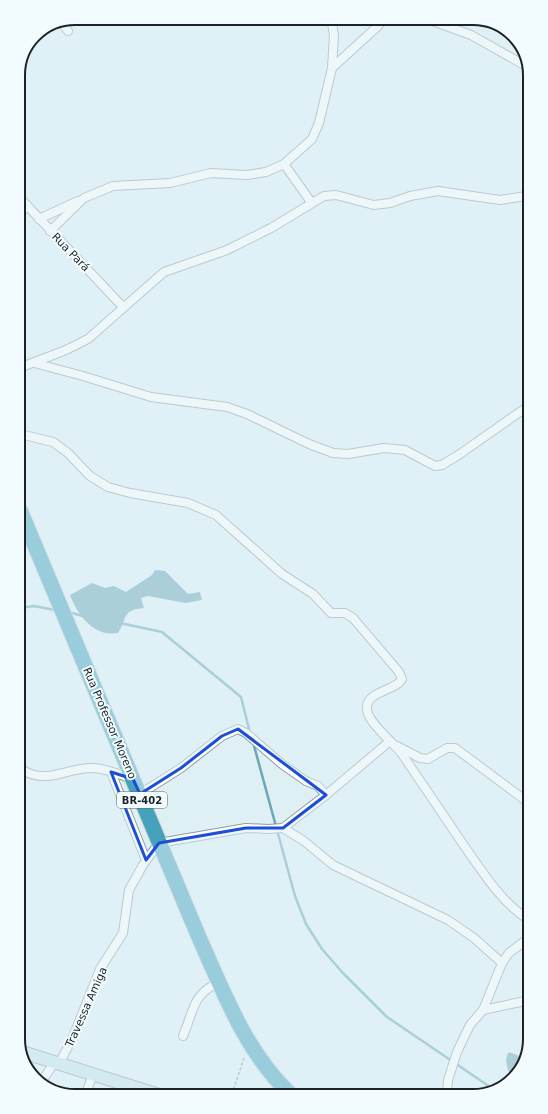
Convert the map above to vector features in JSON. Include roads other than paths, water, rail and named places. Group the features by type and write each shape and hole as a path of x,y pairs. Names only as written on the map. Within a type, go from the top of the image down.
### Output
{"highway":[{"name":"Rua Professor Moreno","path":"25,522 140,794 159,843 219,982 249,1042 282,1088"}],"street":[{"path":"39,219 113,186 170,183 211,174 247,175 266,172 284,164 312,139 319,123 332,68 334,35 332,25"},
{"path":"332,68 379,25"},
{"path":"443,25 471,35 521,63"},
{"path":"64,26 68,31"},
{"path":"284,164 311,202"},
{"path":"25,366 88,339 98,332 164,272 227,250 271,228 311,202 331,194 374,205 390,203 410,196 438,191 500,200 523,196"},
{"path":"50,231 84,198"},
{"name":"Rua Pará","path":"27,205 50,231 124,307"},
{"path":"34,363 151,397 227,407 247,414 309,444 333,453 348,454 384,448 405,450 435,466 442,465 460,454 523,410"},
{"path":"25,435 53,442 68,453 90,476 108,487 130,493 188,503 216,515 282,574 313,594 327,610 333,614 345,613 353,618 399,672 401,682 376,696 369,702 366,708 369,717 393,743 487,878 513,907 523,915"},
{"path":"140,794 181,768 222,736 238,729 306,781 318,786 326,795"},
{"path":"159,843 246,828 283,828 393,743"},
{"path":"393,743 424,759 432,758 447,748 455,748 523,799"},
{"path":"25,771 35,777 46,777 92,768 133,779"},
{"path":"111,772 146,860"},
{"path":"283,828 304,841 333,865 448,920 474,938 502,962"},
{"name":"Travessa Amiga","path":"44,1079 73,1037 100,969 123,933 129,890 146,860 159,843"},
{"path":"447,1089 448,1080 457,1052 470,1025 483,1010 502,962 523,943"},
{"path":"183,1036 197,998 205,989 219,982"},
{"path":"483,1010 523,1001"},
{"path":"28,1054 140,1089"},
{"path":"88,1089 93,1074"}],"water":[{"path":"155,570 165,571 188,594 200,592 202,600 186,603 148,596 141,598 144,608 128,613 118,633 106,633 88,624 75,607 70,595 92,583 105,588 114,586 126,592 152,575"},
{"path":"509,1052 520,1056 515,1067 510,1073 506,1062"}],"waterway":[{"path":"25,607 34,606 55,610"},
{"path":"72,613 83,616"},
{"path":"120,623 162,632 241,697 250,733"},
{"path":"253,742 295,896 306,924 322,949 342,972 387,1017 489,1086"}]}
